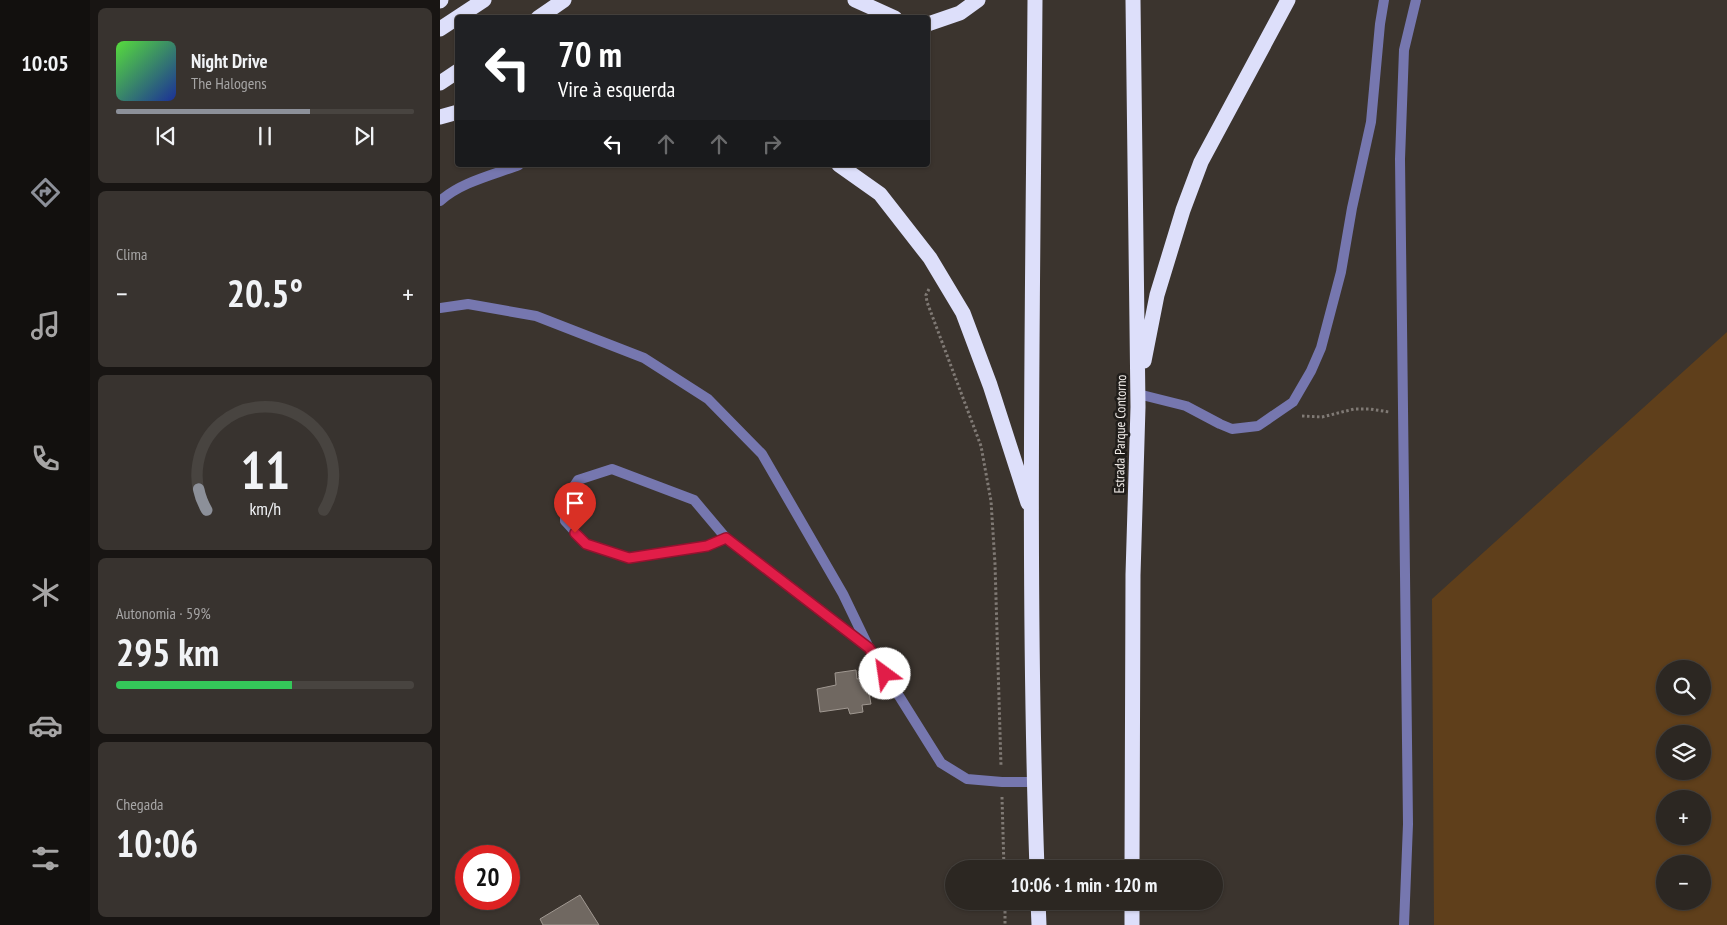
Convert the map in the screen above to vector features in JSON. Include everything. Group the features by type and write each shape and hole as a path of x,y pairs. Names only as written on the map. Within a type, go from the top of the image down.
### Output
{"highway":[{"path":"461,15 484,0"},
{"path":"542,15 564,0"},
{"path":"855,0 888,15"},
{"path":"930,23 960,13 978,0"},
{"path":"1035,0 1032,515 1034,782 1037,860"},
{"name":"Estrada Parque Contorno","path":"1132,860 1133,575 1138,394 1133,0"},
{"path":"1138,394 1157,295 1183,210 1201,162 1288,0"},
{"path":"440,29 455,19"},
{"path":"440,83 455,73"},
{"path":"440,118 455,113"},
{"path":"843,167 880,194 930,258 963,313 990,385 1032,515"},
{"path":"1038,910 1039,925"},
{"path":"1132,910 1132,925"}],"street":[{"path":"1138,394 1186,406 1232,429 1258,426 1292,402 1311,371 1324,338 1341,272 1352,208 1371,122 1384,0"},
{"path":"1404,925 1408,824 1400,149 1404,50 1416,0"},
{"path":"440,201 447,195 472,182 513,167"},
{"path":"440,308 468,304 536,316 644,358 708,399 762,454 843,594 869,648 941,763 967,780 1034,782"},
{"path":"726,538 707,546 629,558 586,544 565,522 565,500 578,480 612,469 694,500 726,538 869,648"}],"path":[{"path":"942,277 930,288 926,295 982,446 991,501 996,574 1004,860"},
{"path":"1278,412 1322,417 1354,409 1370,409 1402,415"},
{"path":"1005,910 1005,925"}],"shaded area":[{"path":"1727,332 1727,925 1434,925 1432,599"}],"building":[{"path":"856,670 857,679 866,677 871,704 862,705 863,712 850,714 848,708 820,712 817,689 836,685 835,673"},
{"path":"580,895 599,925 543,925 540,919"}],"route":[{"path":"575,533 586,544 629,558 707,546 726,538 869,648 885,674"}]}
